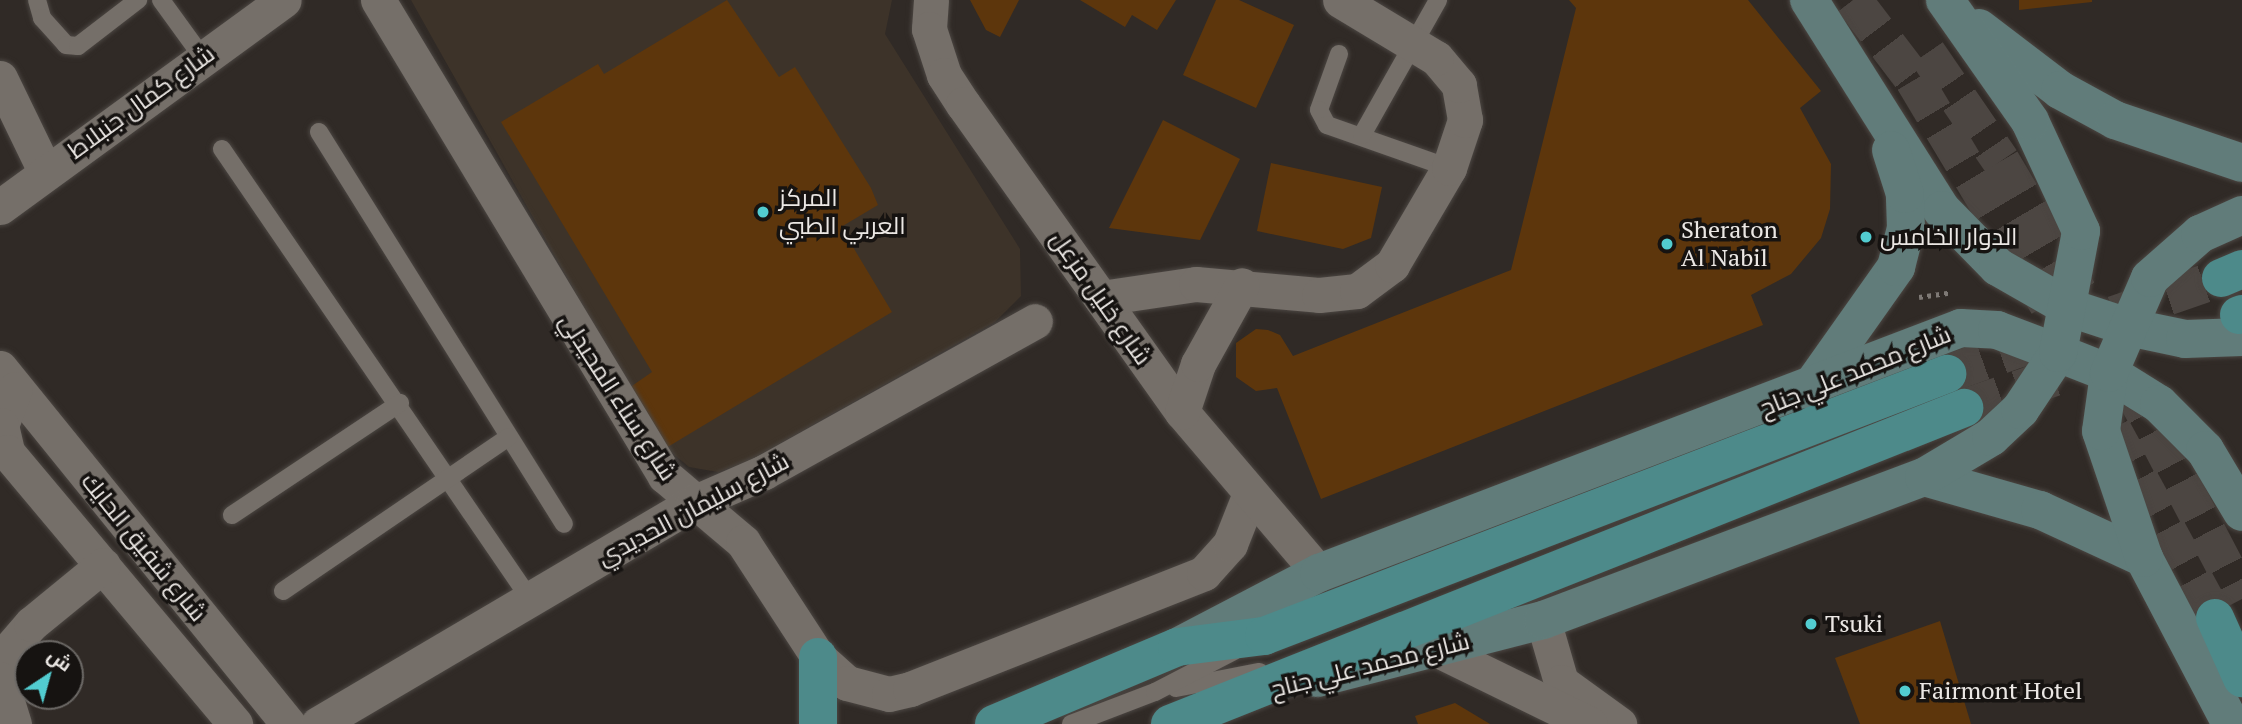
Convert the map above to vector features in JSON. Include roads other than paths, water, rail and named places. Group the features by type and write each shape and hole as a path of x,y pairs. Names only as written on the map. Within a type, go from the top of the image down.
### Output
{"main road":[{"path":"1809,0 1874,95 1942,210 1998,267 2070,308 2128,327 2185,340 2241,322"},
{"path":"1945,0 2060,90 2145,132 2242,163"},
{"path":"1945,0 2030,121 2062,181 2081,231 2070,308 2058,353 2109,373 2160,404 2205,450 2242,512"},
{"path":"1808,390 1876,299 1901,250 1905,194 1874,95"},
{"path":"2231,724 2144,558 2106,459 2102,401 2109,373 2155,271 2200,234 2242,215"},
{"name":"شارع محمد علي جناح","path":"994,724 1177,647 1319,573 1808,390 1961,328 1997,331 2058,353 2020,410 1991,437 1924,477 1543,620 1209,705 1163,708"},
{"name":"شارع محمد علي جناح","path":"1177,647 1264,636 1947,373"},
{"name":"شارع محمد علي جناح","path":"1209,705 1964,408"},
{"path":"1924,477 2040,510 2144,558"},
{"path":"2215,618 2242,678"},
{"path":"818,657 818,724"}],"street":[{"name":"شارع كمال جنبلاط","path":"0,206 45,170 284,0"},
{"name":"شارع سناء المحيدلي","path":"378,0 605,384 665,477 692,503 743,542 818,657 864,691 909,689 1204,573 1230,544 1249,496"},
{"name":"شارع خليل مزعل","path":"931,0 929,29 944,75 1182,411 1249,496 1319,573"},
{"path":"1101,299 1146,288 1242,285 1319,295 1357,291 1392,265 1449,168 1465,120 1459,85 1411,41 1340,0"},
{"path":"0,78 45,170"},
{"path":"1182,411 1198,364 1242,285"},
{"name":"شارع سليمان الحديدي","path":"318,724 692,503 764,472 1035,321"},
{"path":"8,379 2,440 235,724"},
{"name":"شارع شفيق الحايك","path":"8,379 288,724"},
{"path":"0,660 31,624 103,565"},
{"path":"1543,620 1561,681 1619,724"},
{"path":"1436,649 1590,724"},
{"path":"0,679 14,724"}],"lane":[{"path":"37,0 42,18 66,45 78,46 138,0"},
{"path":"161,0 203,58"},
{"path":"1362,135 1411,41 1438,0"},
{"path":"1339,54 1321,118 1449,168"},
{"path":"319,132 564,524"},
{"path":"222,149 451,477 530,599"},
{"path":"232,515 400,403"},
{"path":"284,591 509,437"},
{"path":"1163,708 1264,636"},
{"path":"1071,724 1163,708 1320,661"}],"tunnel":[{"path":"1853,0 1914,80 2048,304"},
{"path":"1927,53 2001,161 2083,301"},
{"path":"2114,315 2221,278"},
{"path":"1947,374 2054,336"},
{"path":"1964,408 2058,376"},
{"path":"2128,381 2242,599"},
{"path":"2112,429 2215,618"}],"place":[{"name":"المركز العربي الطبي","path":"763,212"},
{"name":"الدوار الخامس","path":"1866,237"},
{"name":"Sheraton Al Nabil","path":"1667,244"},
{"name":"Tsuki","path":"1811,624"},
{"name":"Fairmont Hotel","path":"1905,691"}]}
